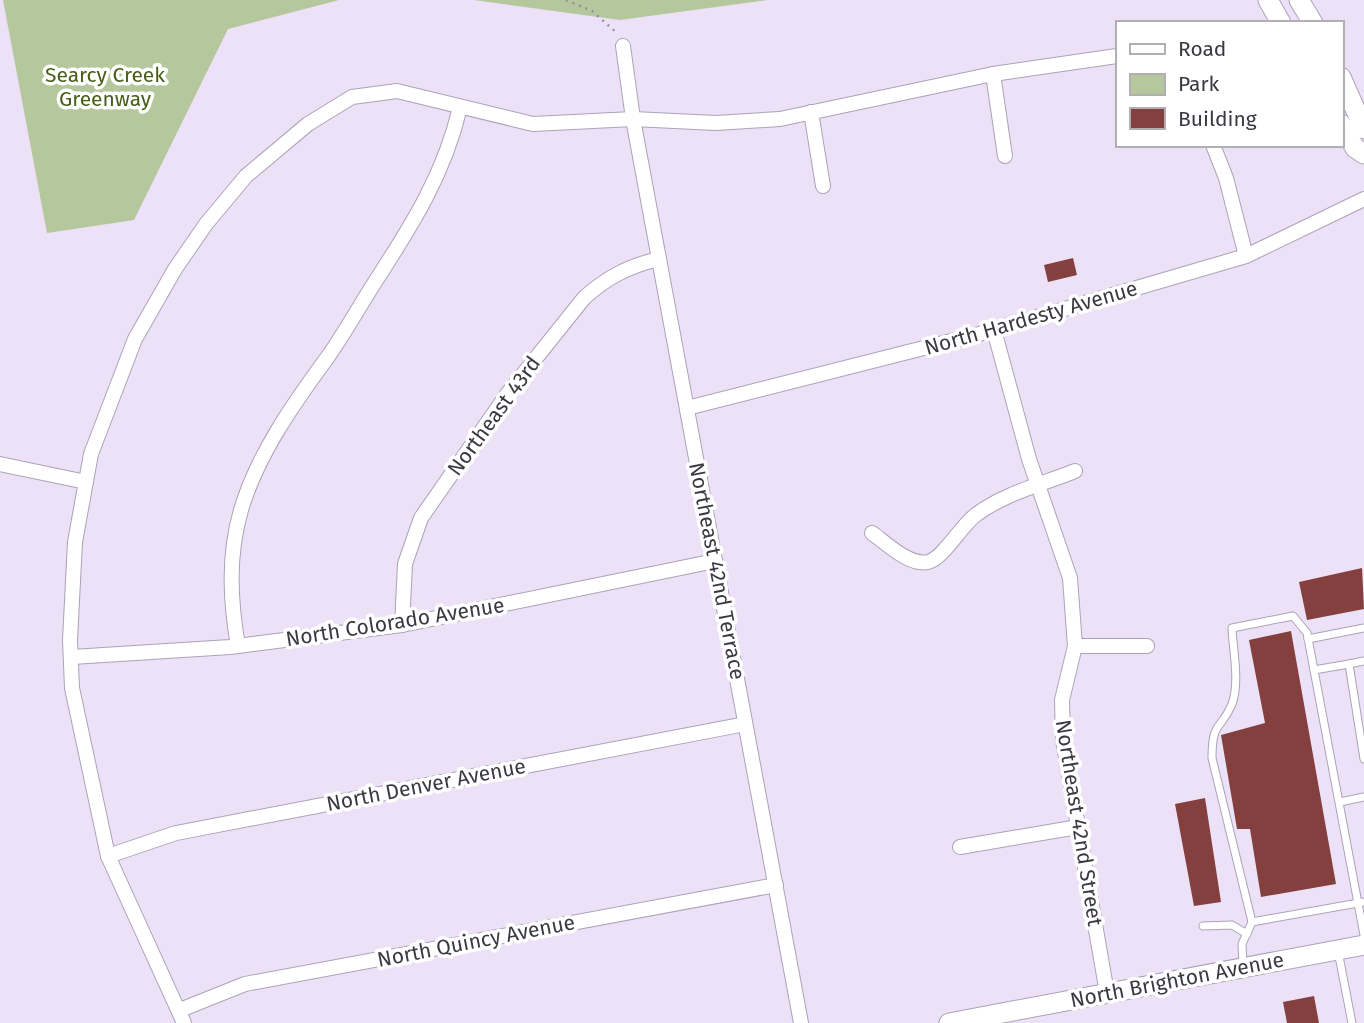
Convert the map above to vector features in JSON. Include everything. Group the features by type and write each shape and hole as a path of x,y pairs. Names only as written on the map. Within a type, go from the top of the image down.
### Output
{"main road":[{"path":"1268,0 1280,21"},
{"path":"1299,0 1312,21"},
{"path":"1343,81 1364,129"},
{"path":"1343,127 1355,148 1364,154"},
{"name":"North Brighton Avenue","path":"949,1023 998,1018 1107,993 1364,945"}],"street":[{"name":"Northeast 42nd Terrace","path":"623,46 633,119 801,1023"},
{"path":"182,1016 108,856 72,688 72,581 86,482 102,424 148,315 206,224 246,176 308,124 337,103 352,97 397,91 533,124 633,119 748,123 993,74 1116,55"},
{"path":"993,74 1006,156"},
{"path":"239,646 231,592 232,564 247,493 293,407 421,211 439,176 452,141 460,107"},
{"path":"811,112 823,186"},
{"path":"1214,147 1226,178 1246,256"},
{"name":"North Hardesty Avenue","path":"687,408 994,330 1246,256 1364,199"},
{"name":"Northeast 43rd","path":"402,625 405,564 421,518 508,393 584,298 598,285 631,266 659,259"},
{"name":"Northeast 42nd Street","path":"994,330 1038,486 1070,578 1074,646 1064,679 1061,720 1107,993"},
{"path":"0,464 86,482"},
{"path":"872,533 913,561 929,562 942,553 957,531 976,514 1075,471"},
{"name":"North Colorado Avenue","path":"72,657 239,646 402,625 715,561"},
{"path":"1074,646 1147,646"},
{"name":"North Denver Avenue","path":"108,856 176,832 745,724"},
{"path":"960,847 1078,827"},
{"name":"North Quincy Avenue","path":"182,1016 245,984 776,885"}],"lane":[{"path":"1243,968 1242,944 1252,922 1212,758 1212,733 1232,705 1235,684 1232,628 1293,616 1307,633 1361,903 1364,936"},
{"path":"1308,639 1364,628"},
{"path":"1314,670 1364,661"},
{"path":"1349,664 1360,710 1364,759"},
{"path":"1339,802 1364,797"},
{"path":"1252,922 1361,903"},
{"path":"1203,926 1232,925 1247,934"},
{"path":"1338,950 1352,1023"}],"path":[{"path":"566,0 593,10 615,29 623,46"}],"green space":[{"name":"Searcy Creek Greenway","path":"3,0 339,0 228,29 134,220 47,233"},
{"path":"474,0 768,0 620,20"}],"building":[{"path":"1073,258 1077,275 1048,282 1044,265"},
{"path":"1362,568 1364,609 1307,620 1299,582"},
{"path":"1291,631 1336,884 1261,897 1250,829 1237,829 1221,735 1265,723 1249,640"},
{"path":"1205,798 1221,902 1194,906 1175,804"},
{"path":"1314,996 1319,1023 1287,1023 1283,1002"}]}
